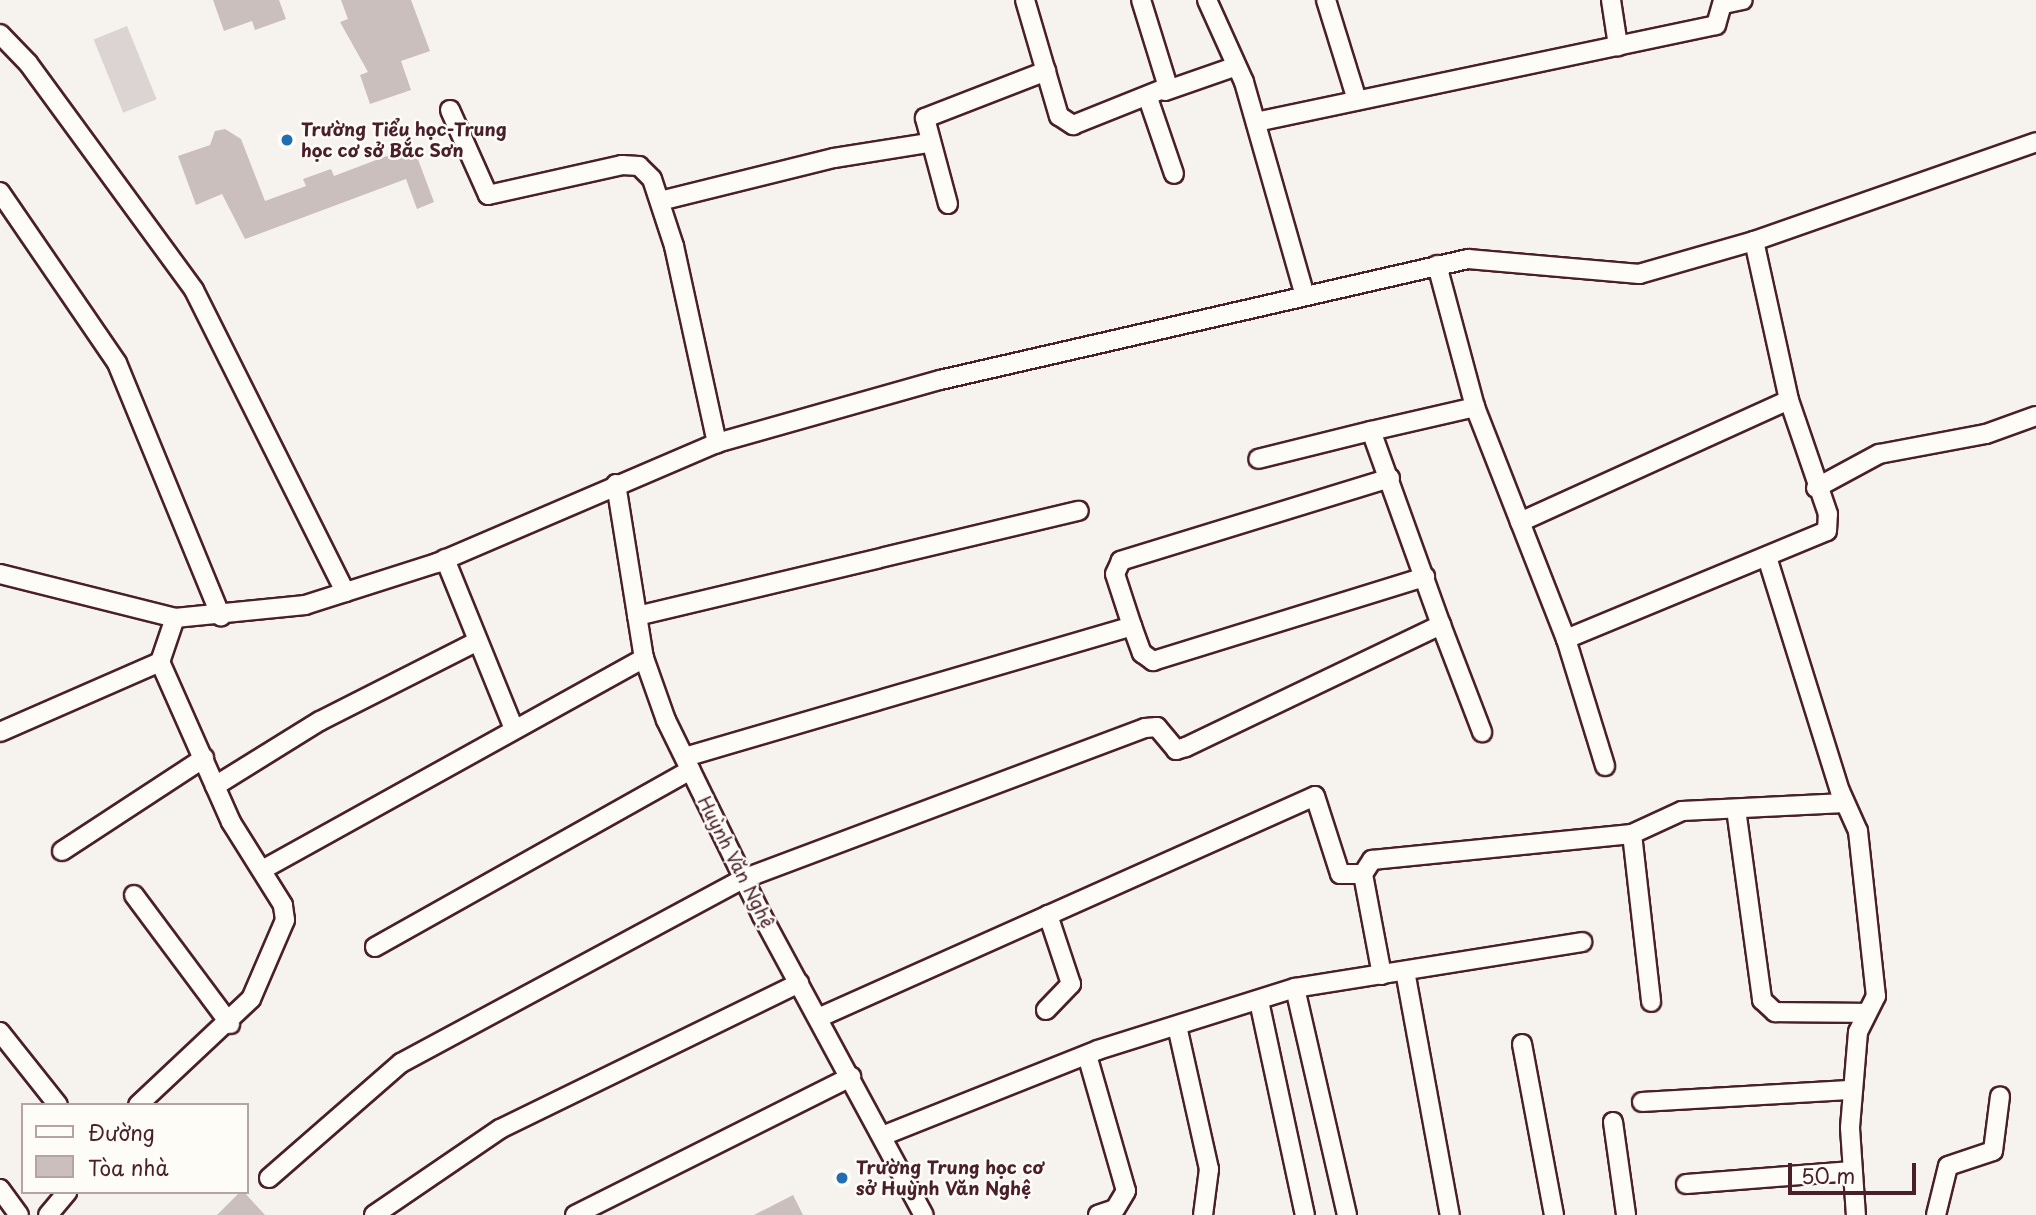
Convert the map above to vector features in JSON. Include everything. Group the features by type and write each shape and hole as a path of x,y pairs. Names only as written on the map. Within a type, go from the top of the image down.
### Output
{"street":[{"path":"1025,0 1059,116 1073,125 1234,67"},
{"path":"1207,0 1256,121 1304,292"},
{"path":"1326,0 1357,100"},
{"path":"1611,0 1618,46"},
{"path":"1256,121 1716,25 1723,2 1743,0"},
{"path":"1147,2 1165,91"},
{"path":"0,34 29,63 194,290 345,592"},
{"path":"948,204 929,143 925,118 1046,71"},
{"path":"1148,98 1174,174"},
{"path":"450,110 488,195 622,165 639,166 652,179 660,201 717,443"},
{"path":"0,574 175,618 221,617 345,592 445,559 717,443 1304,292 1437,265 1514,258 1639,274 1754,241 2036,142"},
{"path":"660,201 834,158 929,143"},
{"path":"0,192 117,363 221,617"},
{"path":"1566,639 1827,531 1828,514 1816,488 1789,400 1754,241"},
{"path":"1437,265 1475,407 1566,639 1605,766"},
{"path":"1520,522 1789,400"},
{"path":"1258,459 1475,407"},
{"path":"1816,488 1879,454 1986,434 2036,416"},
{"path":"1371,431 1482,732"},
{"path":"1390,478 1121,561 1115,574 1132,626 1142,653 1153,660 1425,577"},
{"name":"Huỳnh Văn Nghệ","path":"616,484 644,658 688,764 743,879 925,1215"},
{"path":"637,616 1079,511"},
{"path":"1767,557 1845,803 1857,820 1876,996 1866,1013 1853,1090 1856,1215"},
{"path":"445,559 514,729"},
{"path":"140,1103 230,1024 251,999 283,935 283,905 215,786 160,662 175,618"},
{"path":"269,1178 401,1063 743,879 1145,728 1157,727 1176,750 1186,747 1441,625"},
{"path":"375,947 688,764 1132,626"},
{"path":"215,786 320,721 478,640"},
{"path":"262,870 644,658"},
{"path":"0,732 160,662"},
{"path":"62,850 204,758"},
{"path":"818,1018 1315,796 1340,874 1363,874 1383,856 1632,834 1682,811 1845,803"},
{"path":"1737,808 1762,1000 1775,1012 1866,1013"},
{"path":"1632,834 1651,1002"},
{"path":"1363,874 1382,975"},
{"path":"134,895 230,1024"},
{"path":"1046,1010 1071,984 1048,915"},
{"path":"882,1136 1087,1055 1295,988 1581,942"},
{"path":"1405,971 1450,1215"},
{"path":"374,1215 500,1129 799,983"},
{"path":"1295,988 1347,1215"},
{"path":"1259,1001 1305,1215"},
{"path":"1177,1026 1209,1169 1203,1215"},
{"path":"0,1032 56,1103"},
{"path":"1522,1044 1554,1215"},
{"path":"1087,1055 1126,1191 1115,1209 1098,1215"},
{"path":"575,1215 850,1077"},
{"path":"1643,1102 1853,1090"},
{"path":"1936,1215 1948,1166 1993,1151 2000,1096"},
{"path":"1613,1122 1626,1215"},
{"path":"1686,1184 1853,1171"},
{"path":"0,1189 19,1215"},
{"path":"48,1215 65,1194"}],"shaded area":[{"path":"127,26 157,99 123,113 94,39"}],"building":[{"path":"213,0 279,0 286,19 255,30 252,21 224,31"},
{"path":"341,0 411,0 430,51 401,61 411,90 370,104 360,75 368,72 340,22 348,19"},
{"path":"225,129 241,139 265,201 306,186 303,179 331,169 334,176 413,146 434,202 417,209 406,179 245,239 222,194 196,205 178,156 210,145 215,131"},
{"path":"238,1194 246,1194 265,1215 217,1215"},
{"path":"793,1195 803,1215 754,1215"}],"place":[{"name":"Trường Tiểu học-Trung học cơ sở Bắc Sơn","path":"287,140"},
{"name":"Trường Trung học cơ sở Huỳnh Văn Nghệ","path":"842,1178"}]}
